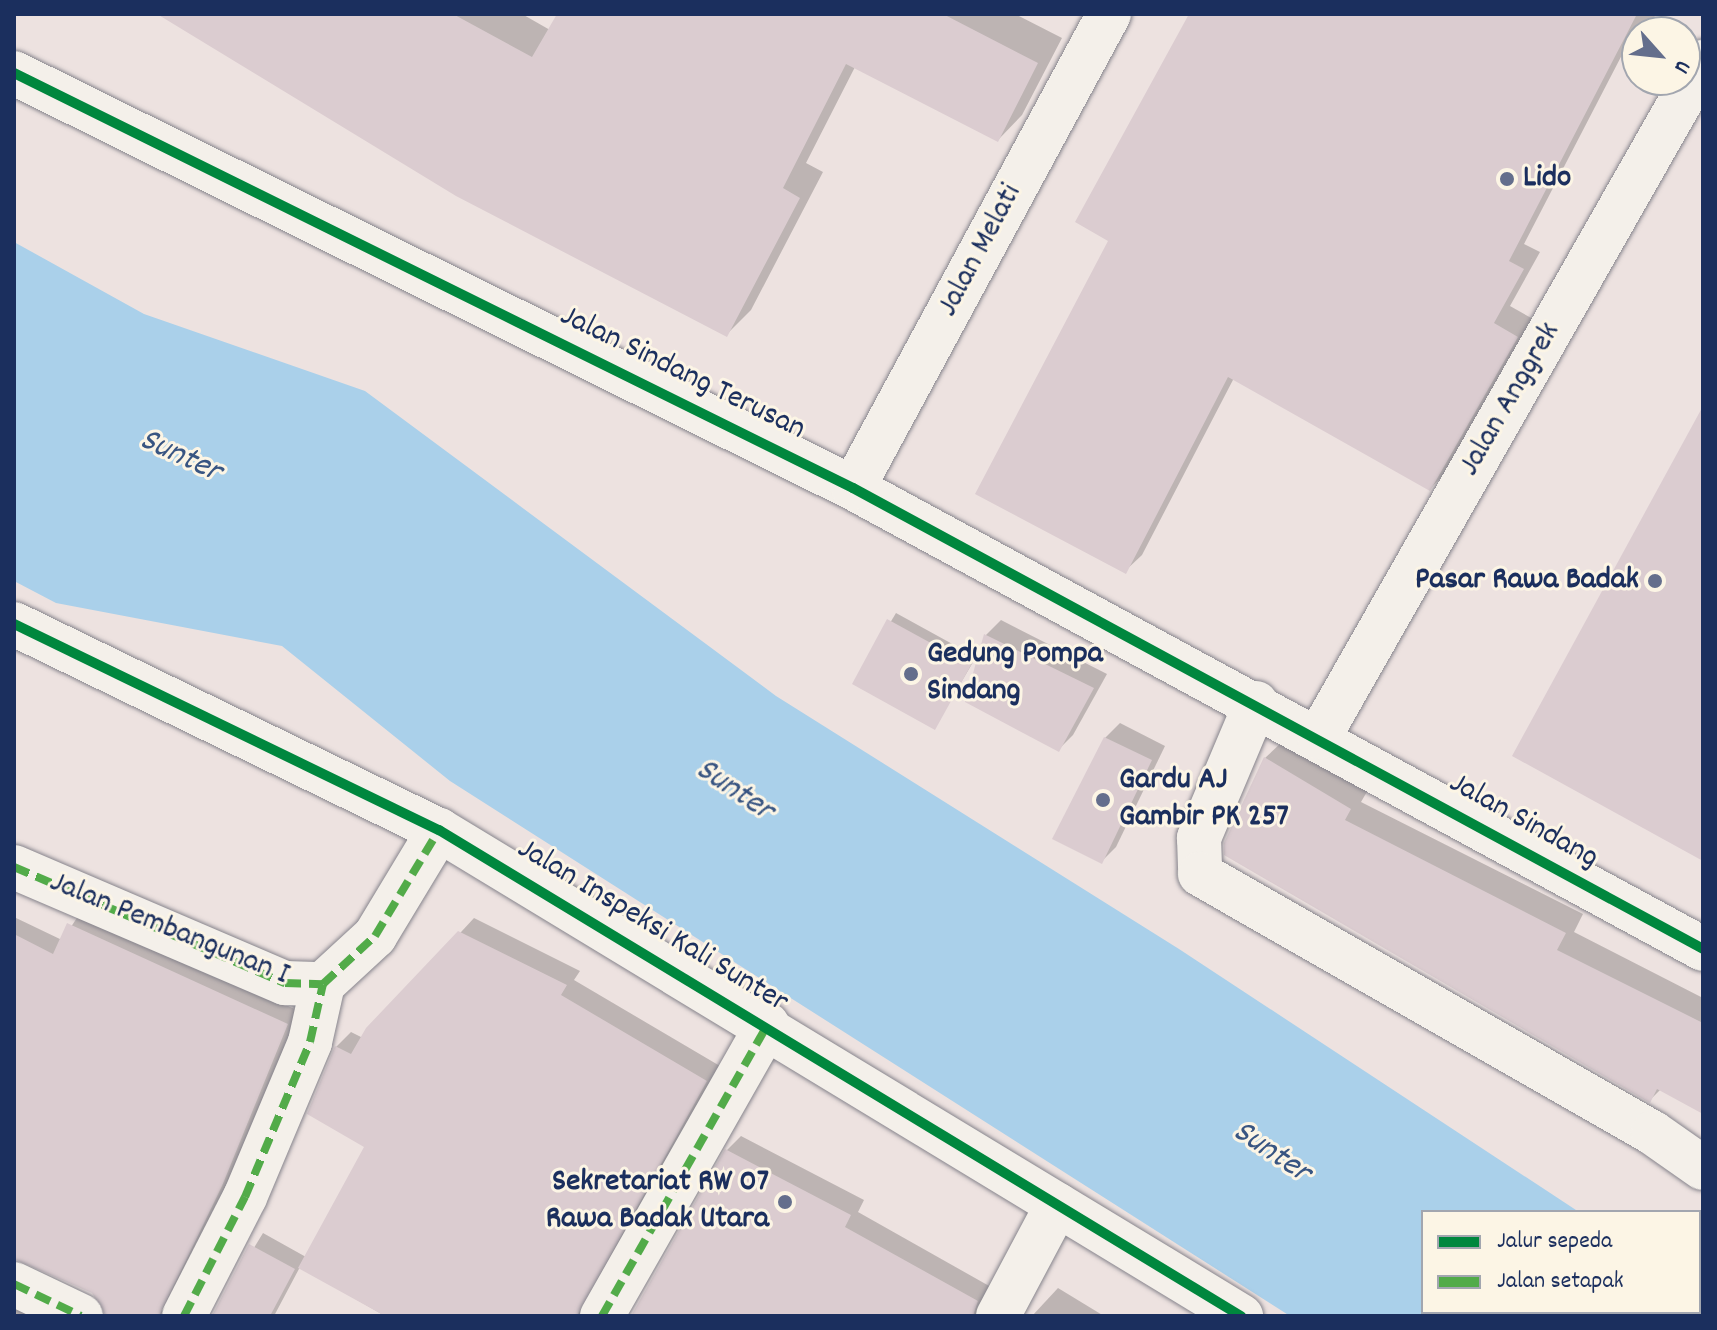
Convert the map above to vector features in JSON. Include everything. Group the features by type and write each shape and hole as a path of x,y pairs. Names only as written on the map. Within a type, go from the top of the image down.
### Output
{"street":[{"name":"Jalan Melati","path":"853,488 1109,14"},
{"name":"Jalan Anggrek","path":"1319,737 1703,62"},
{"name":"Jalan Sindang Terusan","path":"14,73 853,488 1319,737"},
{"name":"Jalan Inspeksi Kali Sunter","path":"14,624 439,830 767,1025 1241,1316"},
{"path":"1256,703 1199,838 1200,874 1653,1133 1703,1168"},
{"name":"Jalan Sindang","path":"1319,737 1703,949"},
{"name":"Jalan Pembangunan I","path":"14,867 285,983 323,984 375,936 439,830"},
{"path":"184,1316 251,1183 310,1042 323,984"},
{"path":"602,1316 767,1025"},
{"path":"998,1316 1057,1205"},
{"path":"14,1284 81,1316"}],"water":[{"name":"Sunter","path":"14,242 144,314 365,391 776,696 1179,949 1576,1210 1421,1210 1421,1314 1701,1314 1701,1304 1703,1316 1290,1316 450,781 282,646 56,603 14,581"}],"building":[{"path":"157,14 453,14 532,57 557,14 943,14 1038,63 998,142 846,64 783,188 800,198 727,337 456,196"},
{"path":"1189,14 1637,14 1621,16 1621,45 1509,261 1524,269 1494,323 1518,337 1430,491 1228,377 1126,574 975,494 1108,241 1075,222"},
{"name":"Pasar Rawa Badak","path":"1703,406 1703,861 1512,756"},
{"name":"Gedung Pompa Sindang","path":"887,619 971,665 935,730 852,684"},
{"path":"984,634 1094,688 1059,752 965,702"},
{"name":"Gardu AJ Gambir PK 257","path":"1104,737 1152,760 1102,864 1052,839"},
{"path":"1264,757 1351,809 1345,820 1566,933 1557,950 1703,1023 1703,1114 1657,1089 1650,1103 1224,855 1224,843"},
{"path":"67,923 288,1024 222,1186 159,1316 106,1316 92,1293 14,1259 14,934 53,954"},
{"path":"458,931 567,985 561,995 707,1081 577,1316 385,1316 298,1268 364,1147 307,1114 335,1046 351,1054 366,1028"},
{"path":"725,1149 851,1215 845,1227 978,1301 973,1316 631,1316"},
{"path":"249,1244 295,1269 270,1316 212,1316"}],"marked path":[{"path":"14,867 285,983 323,984 375,936 439,830"},
{"path":"184,1316 245,1197 310,1042 323,984"},
{"path":"602,1316 767,1025"},
{"path":"14,1284 81,1316"}],"cycle path":[{"path":"14,73 853,488 1703,949"},
{"path":"14,624 439,830 1241,1316"}],"place":[{"name":"Lido","path":"1507,179"},
{"name":"Pasar Rawa Badak","path":"1655,581"},
{"name":"Gedung Pompa Sindang","path":"911,674"},
{"name":"Gardu AJ Gambir PK 257","path":"1103,800"},
{"name":"Sekretariat RW 07 Rawa Badak Utara","path":"785,1202"}]}
